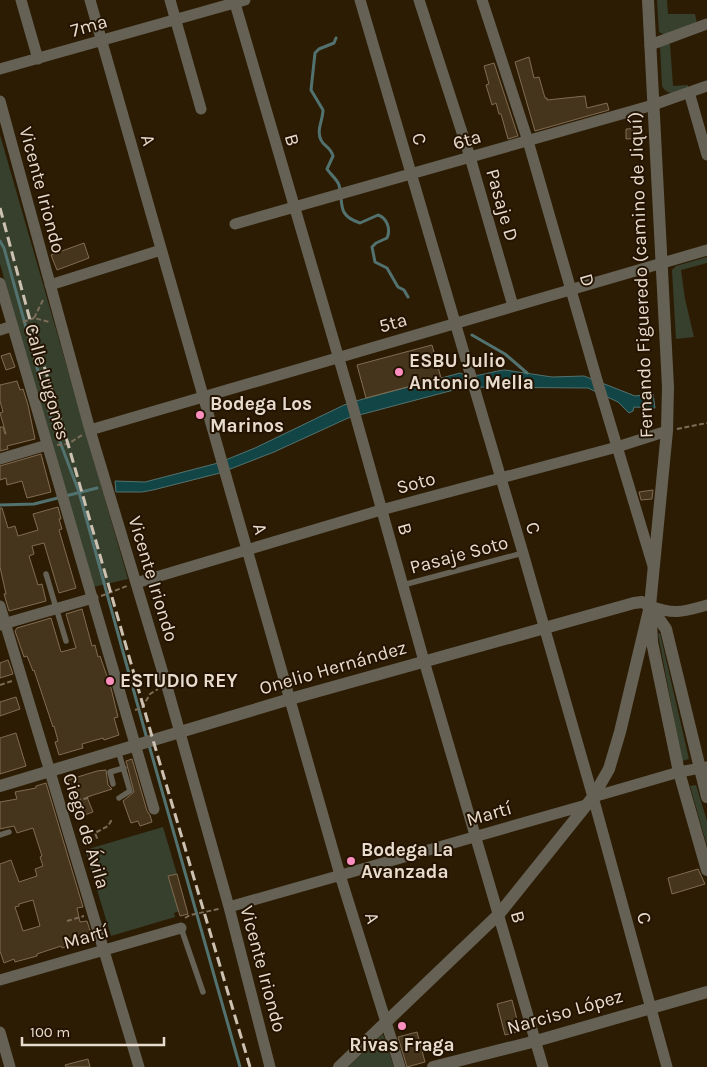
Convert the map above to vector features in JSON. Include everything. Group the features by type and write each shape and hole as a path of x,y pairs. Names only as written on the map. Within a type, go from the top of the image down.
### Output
{"street":[{"path":"21,0 38,59"},
{"name":"A","path":"90,0 203,396 220,449 340,875 400,1067"},
{"path":"170,0 201,109"},
{"name":"C","path":"360,0 522,553 589,801 668,1067"},
{"name":"Pasaje D","path":"419,0 470,157 513,306"},
{"name":"D","path":"482,0 528,141 654,571"},
{"name":"Fernando Figueredo (camino de Jiquí)","path":"339,1067 499,914 589,801 609,769 647,643 668,408 648,0"},
{"name":"7ma","path":"0,70 238,1"},
{"name":"B","path":"238,1 294,207 358,423 424,661 544,1067"},
{"path":"650,45 707,24"},
{"name":"6ta","path":"235,224 653,105 707,86"},
{"path":"689,92 707,155"},
{"name":"Vicente Iriondo","path":"0,101 90,430 166,684 229,907 270,1067"},
{"path":"50,285 161,250"},
{"name":"5ta","path":"90,430 707,250"},
{"name":"Calle Lugones","path":"0,284 60,490 98,596 142,743 154,810"},
{"path":"0,330 12,326"},
{"name":"Soto","path":"136,582 381,510 617,447 667,431"},
{"path":"0,459 47,445"},
{"path":"3,624 98,596"},
{"name":"Onelio Hernández","path":"0,786 290,699 634,603 642,602 668,612 678,613 707,605"},
{"name":"Ciego de Ávila","path":"0,606 3,624 50,771 139,1067"},
{"path":"650,606 666,629 703,767 707,797"},
{"path":"666,629 667,621 678,613"},
{"path":"647,643 679,772 707,870"},
{"name":"Martí","path":"229,907 476,836 679,772 703,767"},
{"name":"Martí","path":"0,980 181,928"},
{"name":"Narciso López","path":"433,1067 536,1041 707,992"},
{"path":"0,1032 10,1067"}],"lane":[{"name":"Pasaje Soto","path":"403,585 522,553"},
{"path":"46,574 66,641"},
{"path":"118,750 130,791 118,798"},
{"path":"113,784 110,772 124,768"},
{"path":"0,835 9,832"},
{"path":"181,928 203,992"}],"path":[{"path":"34,318 50,285"},
{"path":"26,321 34,318 61,325"},
{"path":"667,431 707,423"},
{"path":"62,445 68,444 90,430"},
{"path":"98,596 108,594 136,582"},
{"path":"0,685 21,678"},
{"path":"136,710 142,708 150,694 166,684"},
{"path":"60,806 91,797"},
{"path":"72,845 97,838 95,833 108,826 111,821 110,818"},
{"path":"190,915 229,907"},
{"path":"67,921 93,913"}],"green space":[{"path":"657,0 667,0 668,14 695,14 697,24 667,34 659,32"},
{"path":"666,43 670,44 673,86 688,85 688,89 670,93 662,86 660,46"},
{"path":"0,135 128,579 93,587 0,264"},
{"path":"707,257 707,263 681,270 685,299 694,337 676,339 672,270 676,266"},
{"path":"660,633 689,759 682,761 658,634"},
{"path":"696,785 707,821 707,846 690,786"},
{"path":"163,827 177,874 168,876 179,911 174,913 175,917 111,936 85,850"},
{"path":"383,1034 394,1067 348,1067"}],"water":[{"path":"505,370 552,377 584,376 635,396 653,394 655,408 634,407 633,411 629,413 618,402 588,388 465,387 348,418 274,452 220,473 153,490 116,492 115,481 145,482 218,463 356,401 460,373 471,376"}],"building":[{"path":"529,57 534,78 539,77 547,100 585,96 587,108 607,103 609,110 535,131 515,62"},
{"path":"494,63 518,136 508,139 501,114 499,114 496,103 492,105 486,85 489,84 484,66"},
{"path":"642,128 642,138 626,139 626,129"},
{"path":"84,243 89,258 57,270 51,255"},
{"name":"ESBU Julio Antonio Mella","path":"432,345 441,378 366,398 357,365"},
{"path":"10,353 15,367 6,370 1,356"},
{"path":"17,381 20,390 23,389 28,405 35,439 7,446 8,449 0,451 0,427 3,427 6,434 0,413 3,412 0,401 0,385"},
{"path":"41,454 51,492 27,498 22,481 7,485 6,478 0,480 0,466"},
{"path":"653,490 652,499 641,500 639,492"},
{"path":"58,507 62,529 59,530 76,588 59,593 44,543 32,546 34,554 29,556 38,585 42,584 46,601 9,611 0,567 0,508 2,508 8,528 15,526 18,536 38,530 33,514"},
{"path":"82,609 92,646 95,645 98,657 100,656 111,688 118,717 114,718 119,735 82,744 83,748 59,755 55,742 58,741 54,726 34,670 27,656 24,657 15,631 17,628 51,618 61,652 76,648 66,614"},
{"path":"8,660 13,674 0,678 0,663"},
{"path":"16,697 20,709 0,716 0,702"},
{"path":"16,733 26,766 0,774 0,738"},
{"path":"132,759 152,822 140,826 138,821 131,823 123,801 134,792 126,761"},
{"path":"106,770 108,785 112,789 87,797 93,812 79,817 68,780"},
{"path":"46,783 83,907 77,908 80,922 87,921 93,940 62,948 61,946 37,954 37,956 15,962 14,959 4,963 0,951 0,864 11,860 19,882 37,876 35,869 43,866 40,857 42,856 33,828 17,833 14,826 0,829 0,802 17,799 15,792 36,788 36,786","holes":["33,900 40,926 23,931 15,907"]},
{"path":"698,869 705,884 672,894 668,878"},
{"path":"177,874 188,914 180,916 168,876"},
{"path":"512,1000 520,1031 505,1035 497,1004"},
{"path":"417,1032 425,1062 407,1067 398,1037"},
{"path":"88,1059 90,1067 66,1067 65,1065"}],"waterway":[{"path":"336,38 334,43 319,49 315,53 311,90 323,110 319,129 320,136 322,142 333,156 327,169 339,185 342,208 347,216 360,223 378,215 386,221 389,231 387,238 372,247 375,262 387,268 398,287 404,290 408,297"},
{"path":"0,241 4,248 51,418 79,492 147,739"},
{"path":"472,335 505,354 527,373"},
{"path":"0,505 34,504 97,488"},
{"path":"149,745 240,1067"}],"railway":[{"path":"0,208 30,320 250,1067"}],"place":[{"name":"ESBU Julio Antonio Mella","path":"399,372"},
{"name":"Bodega Los Marinos","path":"200,415"},
{"name":"ESTUDIO REY","path":"110,681"},
{"name":"Bodega La Avanzada","path":"351,861"},
{"name":"Rivas Fraga","path":"402,1026"}]}
